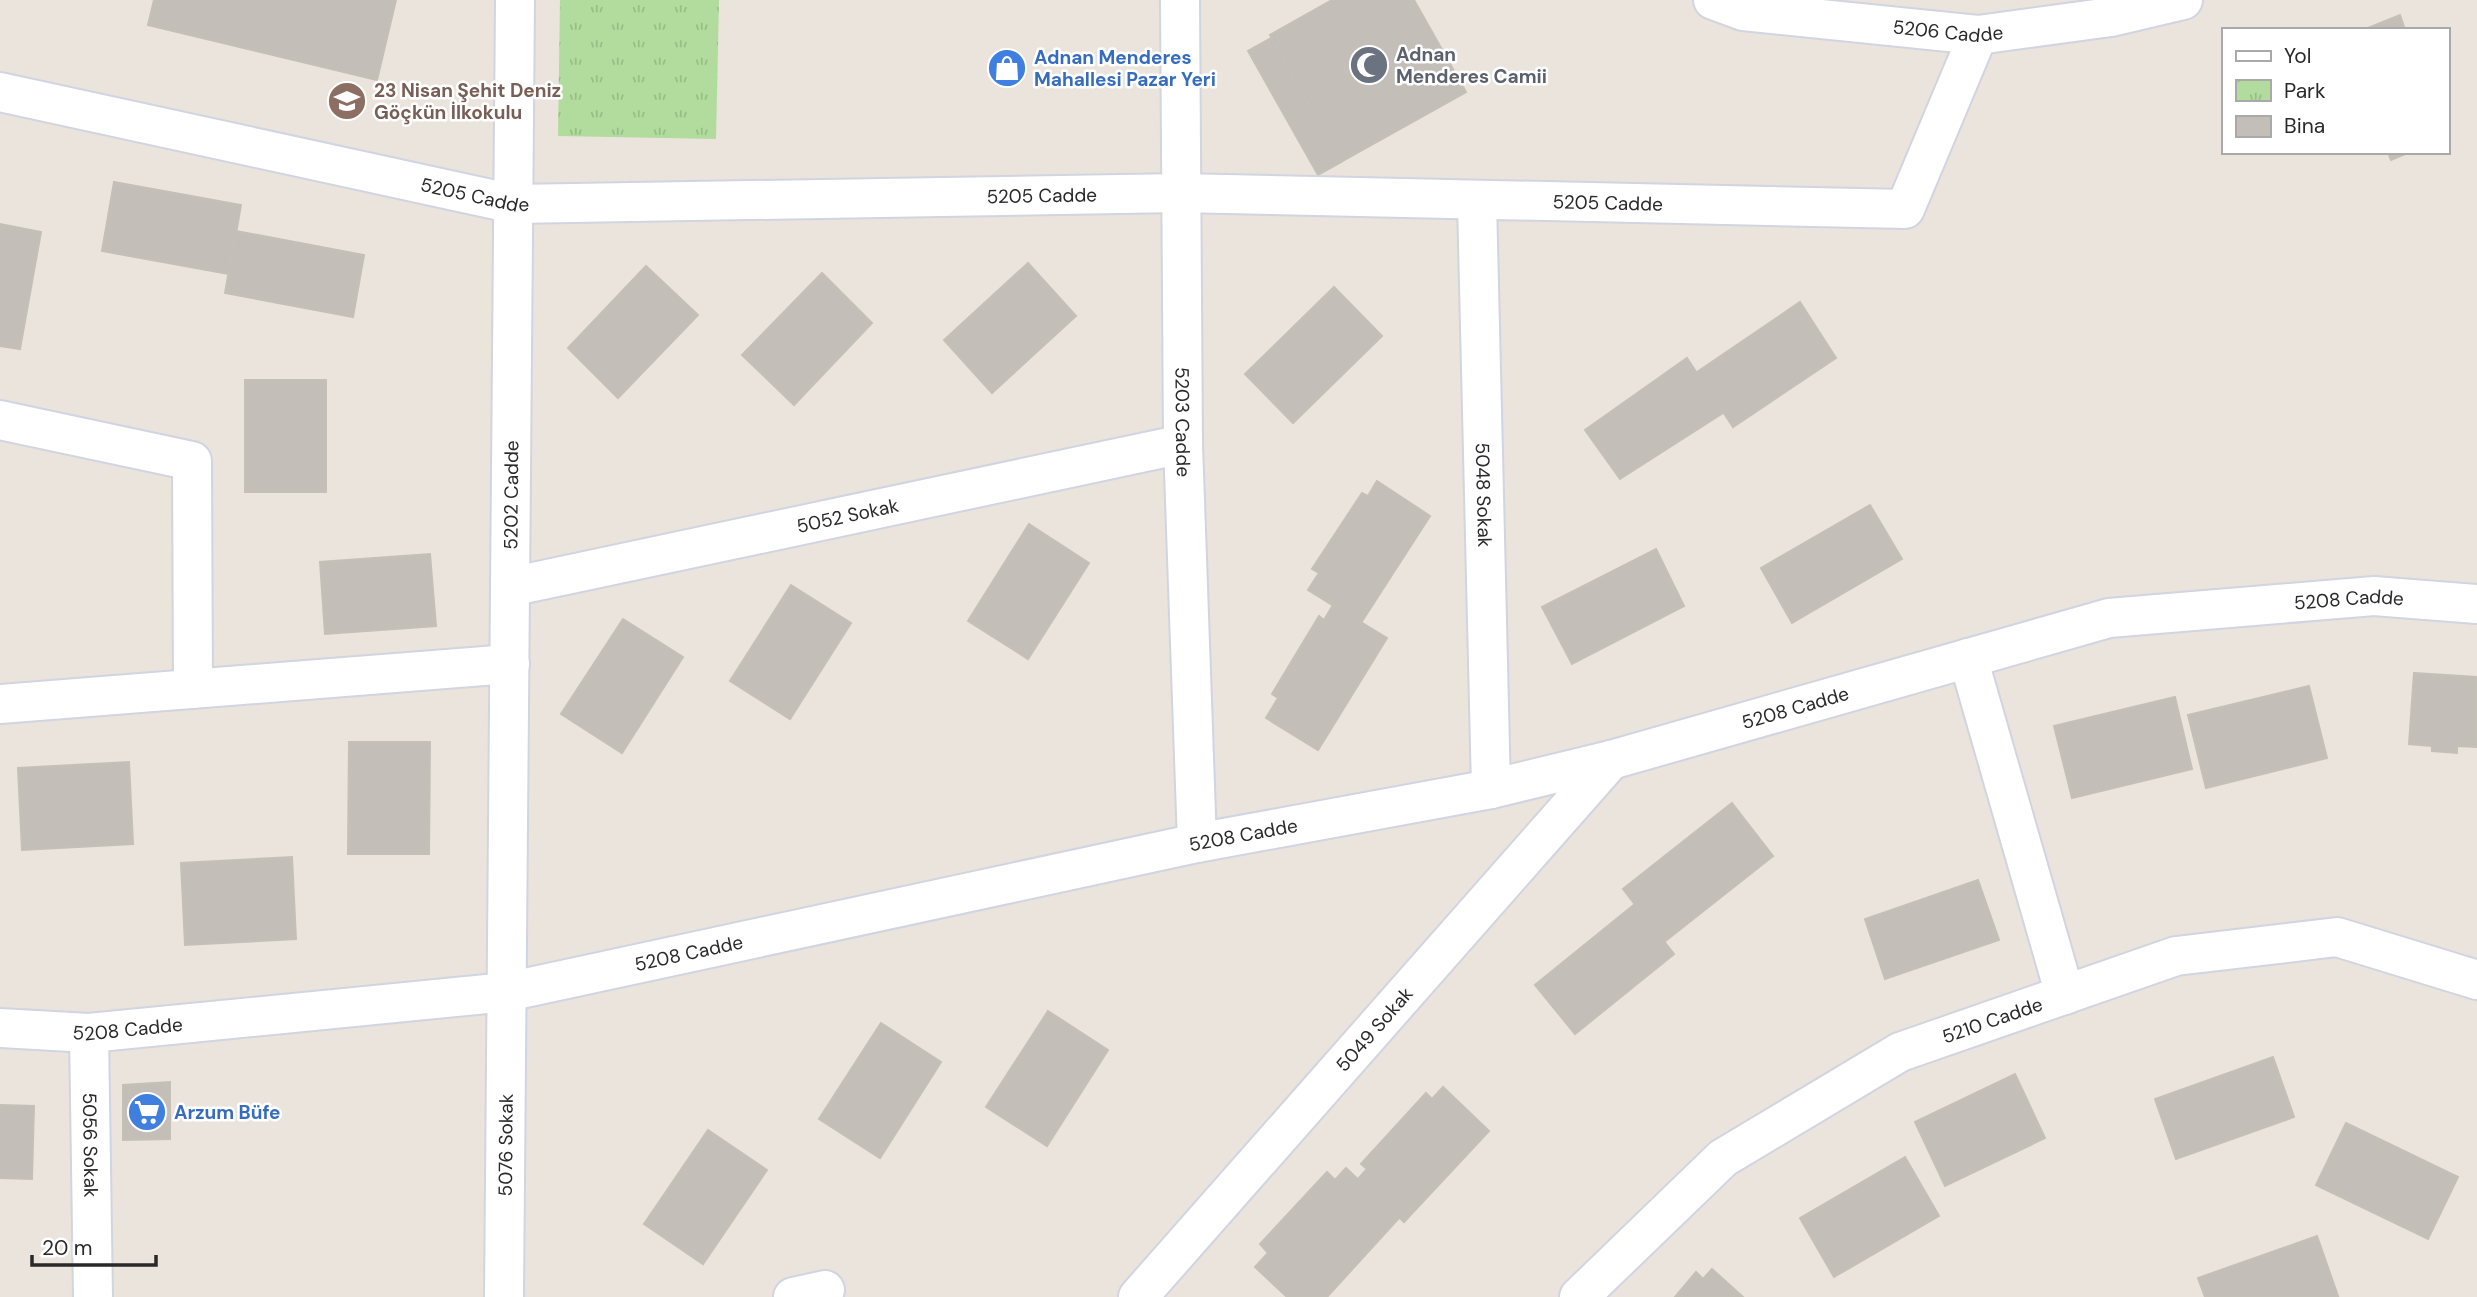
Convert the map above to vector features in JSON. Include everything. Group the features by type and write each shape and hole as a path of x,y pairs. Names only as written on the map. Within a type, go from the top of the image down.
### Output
{"street":[{"name":"5202 Cadde","path":"507,992 515,0"},
{"name":"5203 Cadde","path":"1180,0 1183,444 1197,842"},
{"name":"5206 Cadde","path":"1713,0 1743,11 1979,35 2111,18 2183,0"},
{"name":"5205 Cadde","path":"0,92 514,204 1180,193 1905,209 1979,35"},
{"name":"5048 Sokak","path":"1477,201 1491,789"},
{"path":"0,421 192,461 193,689"},
{"name":"5052 Sokak","path":"510,587 1183,444"},
{"name":"5208 Cadde","path":"0,1028 89,1033 507,992 1197,842 1491,789 1611,760 2109,618 2374,596 2477,604"},
{"path":"1968,658 2065,995"},
{"path":"0,704 510,664"},
{"name":"5049 Sokak","path":"1156,1291 1611,760"},
{"name":"5210 Cadde","path":"1579,1297 1723,1158 1900,1052 2176,957 2337,937 2477,980"},
{"name":"5076 Sokak","path":"504,1297 507,992"},
{"name":"5056 Sokak","path":"89,1033 93,1297"}],"green space":[{"path":"560,0 719,0 716,139 558,136"}],"building":[{"path":"154,0 396,0 377,80 148,25"},
{"name":"Adnan Menderes Camii","path":"1332,0 1414,0 1466,92 1341,162 1270,35"},
{"path":"2400,15 2404,28 2368,28"},
{"path":"1271,38 1341,162 1318,175 1248,51"},
{"path":"2389,154 2405,154 2391,160"},
{"path":"114,182 241,205 229,274 102,251"},
{"path":"0,224 41,232 20,349 0,346"},
{"path":"236,231 364,255 353,317 225,293"},
{"path":"1028,263 1076,316 992,393 944,340"},
{"path":"646,266 698,315 618,398 568,348"},
{"path":"822,273 872,323 794,405 742,355"},
{"path":"1334,287 1382,336 1293,423 1245,374"},
{"path":"1800,302 1836,358 1733,427 1697,372"},
{"path":"1687,358 1723,413 1620,479 1585,430"},
{"path":"245,380 326,380 326,492 245,492"},
{"path":"1377,481 1430,516 1361,623 1308,590 1319,573 1312,569 1362,493 1368,496"},
{"path":"1870,505 1902,559 1792,623 1761,568"},
{"path":"1029,524 1089,563 1028,659 968,621"},
{"path":"1656,549 1684,606 1572,664 1542,607"},
{"path":"430,554 436,626 325,634 320,562"},
{"path":"791,585 851,623 790,719 730,681"},
{"path":"1333,605 1387,638 1318,750 1266,718 1278,698 1272,694 1319,616 1324,620"},
{"path":"623,619 683,657 622,753 561,714"},
{"path":"2414,673 2477,677 2477,747 2457,746 2457,753 2432,751 2432,746 2409,744"},
{"path":"2309,686 2327,758 2206,788 2188,715"},
{"path":"2175,697 2192,769 2072,798 2054,726"},
{"path":"349,742 430,742 429,854 348,854"},
{"path":"129,762 133,844 22,850 18,768"},
{"path":"1732,803 1773,856 1664,942 1623,889"},
{"path":"292,857 296,939 185,945 181,863"},
{"path":"1978,880 1999,940 1885,979 1865,919"},
{"path":"1635,904 1674,954 1575,1034 1535,985"},
{"path":"1048,1011 1108,1050 1047,1146 986,1107"},
{"path":"881,1023 941,1062 880,1158 819,1119"},
{"path":"2273,1057 2294,1117 2176,1159 2155,1099"},
{"path":"2015,1074 2045,1138 1945,1186 1915,1122"},
{"name":"Arzum Büfe","path":"170,1082 170,1139 123,1140 123,1085"},
{"path":"1443,1087 1489,1131 1404,1222 1358,1179 1367,1169 1361,1164 1426,1093 1432,1099"},
{"path":"0,1105 34,1106 32,1179 0,1178"},
{"path":"2346,1123 2458,1177 2428,1239 2316,1185"},
{"path":"708,1130 767,1170 703,1264 644,1224"},
{"path":"1905,1157 1939,1216 1834,1277 1800,1218"},
{"path":"1346,1168 1399,1218 1327,1297 1287,1297 1255,1267 1268,1253 1260,1244 1327,1172 1335,1180"},
{"path":"2317,1236 2338,1296 2205,1297 2198,1278"},
{"path":"1712,1269 1743,1297 1675,1297 1696,1272 1703,1279"}],"place":[{"name":"Adnan Menderes Camii","path":"1369,65"},
{"name":"Adnan Menderes Mahallesi Pazar Yeri","path":"1007,68"},
{"name":"23 Nisan Şehit Deniz Göçkün İlkokulu","path":"347,101"},
{"name":"Arzum Büfe","path":"147,1112"}]}
